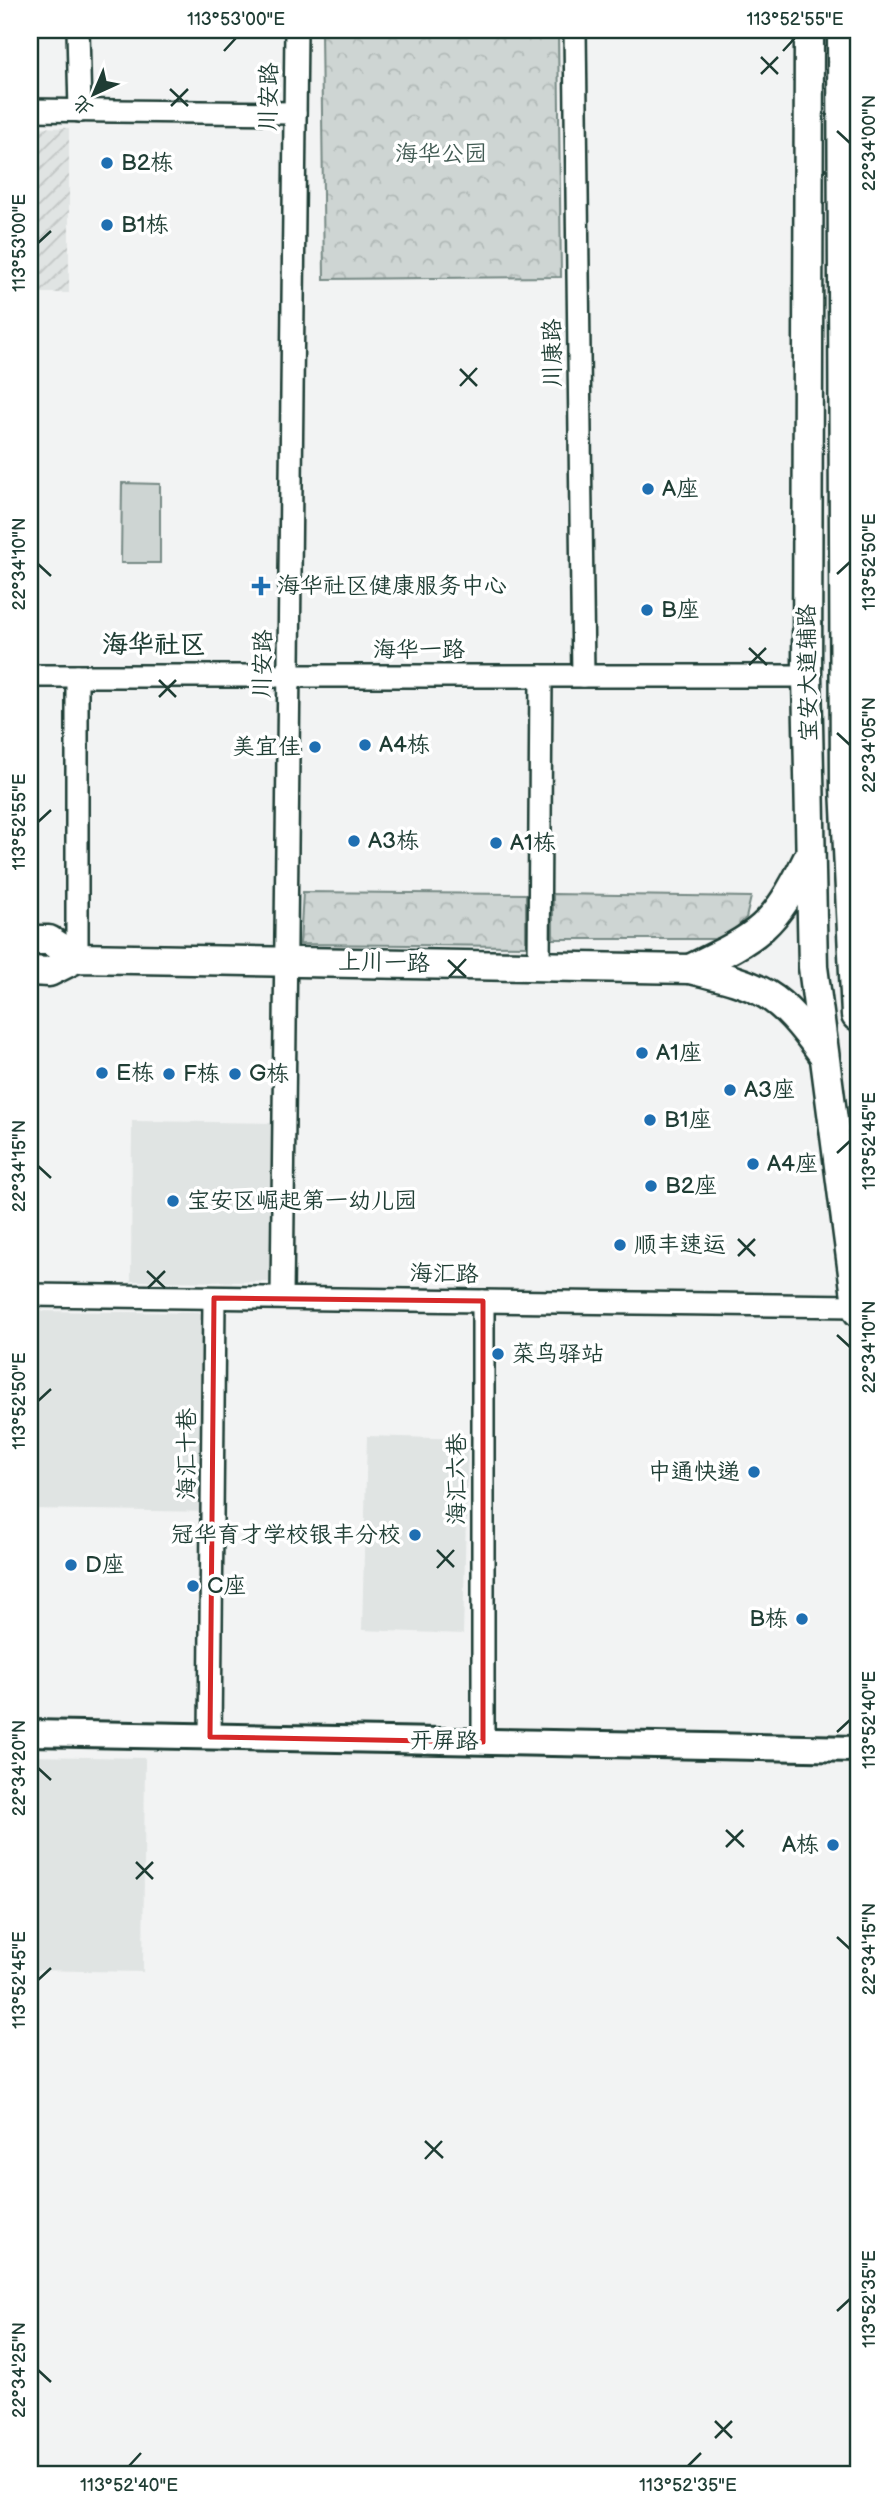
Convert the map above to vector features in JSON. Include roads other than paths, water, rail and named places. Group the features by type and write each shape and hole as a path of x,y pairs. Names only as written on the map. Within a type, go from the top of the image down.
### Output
{"main road":[{"name":"宝安大道辅路","path":"809,30 807,676 813,967 858,1309"},
{"path":"844,30 848,787 858,1015"},
{"name":"上川一路","path":"690,969 743,944 766,926 785,904 811,852"},
{"path":"30,940 49,940 77,958"},
{"name":"上川一路","path":"30,971 49,972 77,958 690,969 740,981 772,995 798,1020 824,1056"}],"street":[{"path":"78,30 80,111"},
{"name":"川安路","path":"282,1298 296,30"},
{"name":"川康路","path":"575,30 583,676"},
{"path":"30,110 295,113"},
{"name":"海华一路","path":"30,676 807,676"},
{"path":"77,676 77,958"},
{"path":"539,966 541,676"},
{"name":"海汇路","path":"30,1295 858,1309"},
{"name":"海汇十巷","path":"211,1737 214,1297"},
{"name":"海汇六巷","path":"483,1301 483,1742"},
{"name":"开屏路","path":"30,1733 858,1749"}],"place":[{"name":"B2栋","path":"107,163"},
{"name":"B1栋","path":"107,225"},
{"name":"A座","path":"648,489"},
{"name":"海华社区健康服务中心","path":"261,586"},
{"name":"B座","path":"647,610"},
{"name":"A4栋","path":"365,745"},
{"name":"美宜佳","path":"315,747"},
{"name":"A3栋","path":"354,841"},
{"name":"A1栋","path":"496,843"},
{"name":"A1座","path":"642,1053"},
{"name":"E栋","path":"102,1073"},
{"name":"F栋","path":"169,1074"},
{"name":"G栋","path":"235,1074"},
{"name":"A3座","path":"730,1090"},
{"name":"B1座","path":"650,1120"},
{"name":"A4座","path":"753,1164"},
{"name":"B2座","path":"651,1186"},
{"name":"宝安区崛起第一幼儿园","path":"173,1201"},
{"name":"顺丰速运","path":"620,1245"},
{"name":"菜鸟驿站","path":"498,1354"},
{"name":"中通快递","path":"754,1472"},
{"name":"冠华育才学校银丰分校","path":"415,1535"},
{"name":"D座","path":"71,1565"},
{"name":"C座","path":"193,1586"},
{"name":"B栋","path":"802,1619"},
{"name":"A栋","path":"833,1845"}],"district":[{"name":"海华社区","path":"154,645"}],"park label":[{"name":"海华公园","path":"441,154"}]}
